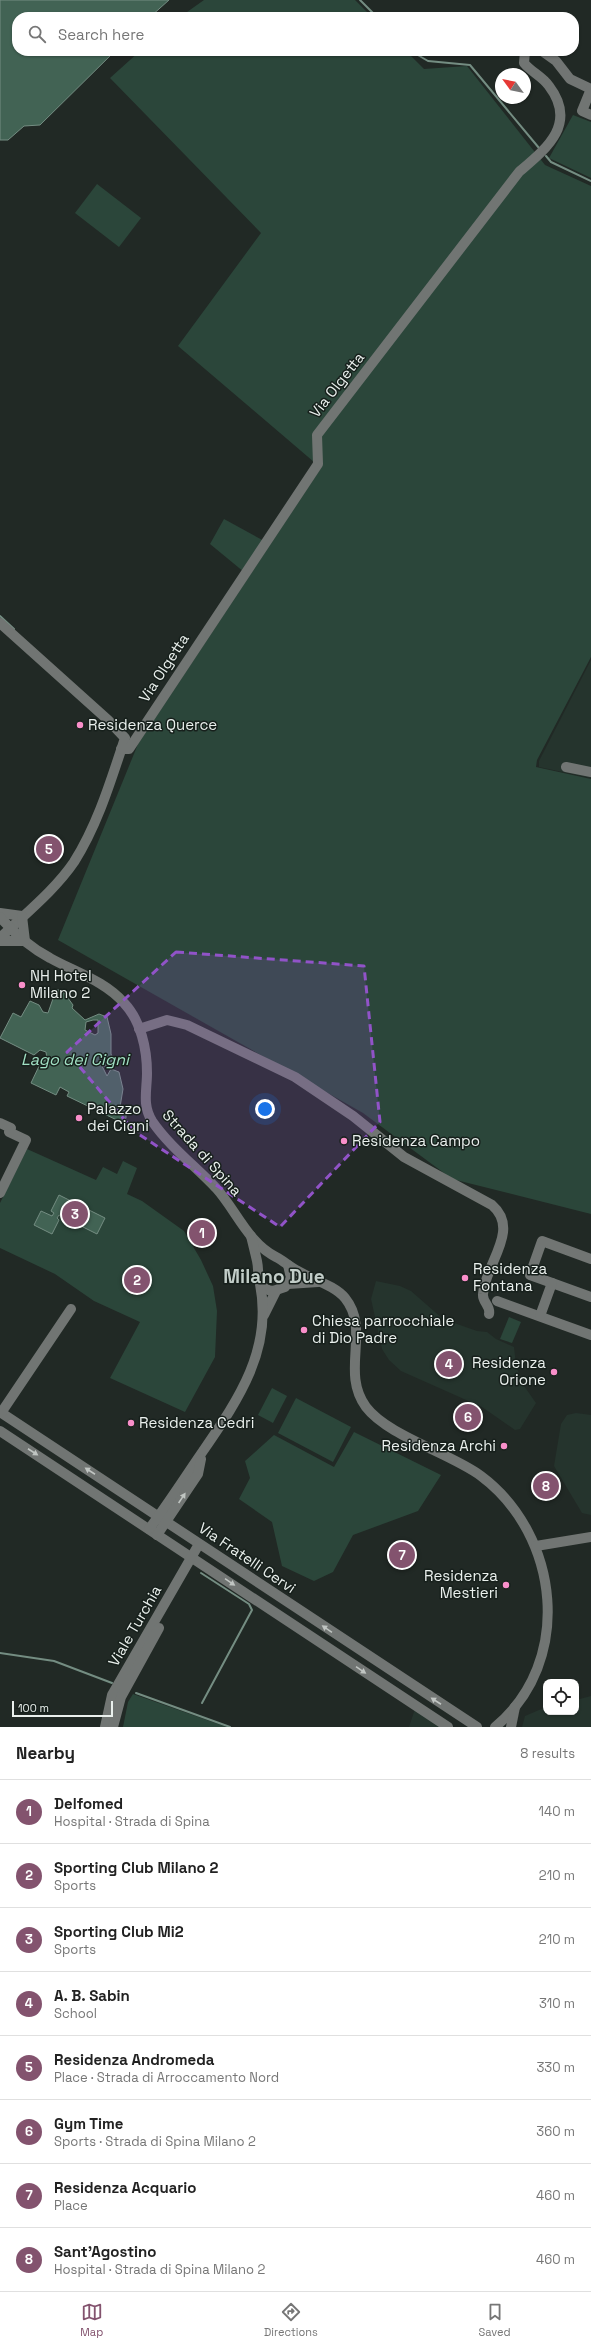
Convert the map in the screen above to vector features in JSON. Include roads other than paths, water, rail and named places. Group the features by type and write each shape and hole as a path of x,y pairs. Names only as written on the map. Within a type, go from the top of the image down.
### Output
{"street":[{"name":"Via Olgetta","path":"121,749 129,749 318,464 317,435 518,172 540,155 552,141 559,122 558,105 550,87 524,62 525,56"},
{"path":"549,56 556,61 570,79 591,89 582,111 591,114"},
{"path":"0,623 108,720 125,738 110,784 86,842 74,862 60,879 0,938"},
{"path":"566,767 591,772"},
{"path":"0,912 22,916"},
{"path":"0,941 25,941 22,916"},
{"name":"Strada di Spina","path":"0,917 25,941 46,956 113,992 129,1008 139,1029 146,1056 145,1100 152,1120 216,1188 251,1236"},
{"path":"139,1029 167,1020 187,1025 295,1077 354,1116 404,1157 492,1205 502,1215 504,1228 483,1292 489,1314"},
{"path":"0,1123 11,1128 9,1132 26,1140 0,1193"},
{"path":"251,1236 288,1265 340,1293 352,1310 357,1326 354,1382 367,1409 384,1424 465,1466 484,1478 517,1512 536,1546 547,1597 547,1633 539,1664 515,1707 495,1727"},
{"path":"153,1532 198,1474 203,1451 245,1387 256,1358 263,1317 260,1284 257,1276 258,1268 251,1236"},
{"path":"591,1259 542,1241 530,1275 591,1297"},
{"path":"258,1268 263,1260 276,1257"},
{"path":"288,1265 290,1278 288,1284"},
{"path":"263,1317 276,1291 288,1284 318,1282"},
{"path":"540,1316 552,1283"},
{"path":"260,1284 266,1289 276,1291"},
{"path":"497,1301 591,1335"},
{"path":"1,1412 71,1309"},
{"name":"Via Fratelli Cervi","path":"1,1412 477,1727"},
{"name":"Via Fratelli Cervi","path":"0,1431 448,1727"},
{"path":"536,1546 591,1537"},
{"name":"Viale Turchia","path":"105,1727 112,1695 202,1546"},
{"name":"Viale Turchia","path":"113,1727 121,1697 194,1559"},
{"path":"511,1727 515,1707"}],"water":[{"path":"0,0 169,0 156,12 12,12 12,56 110,56 40,125 24,126 8,140 0,140"},
{"name":"Lago dei Cigni","path":"56,990 62,990 73,1005 72,1008 85,1020 99,1014 107,1017 111,1034 111,1054 113,1058 110,1066 102,1066 107,1076 111,1069 119,1072 123,1089 120,1107 126,1112 126,1118 123,1123 67,1096 69,1092 60,1087 56,1095 31,1083 41,1062 47,1059 46,1052 40,1050 34,1055 0,1038 13,1013 21,1017 30,1001 39,1005 43,1012 48,1013","holes":["98,1020 98,1033 95,1035 85,1030 86,1022"]},
{"path":"59,1195 105,1218 97,1234 59,1215 57,1218 59,1220 52,1234 34,1225 41,1211 52,1216 54,1213 51,1211"}],"waterway":[{"path":"360,0 372,12"},
{"path":"420,56 428,61 470,65 539,148"},
{"path":"546,156 551,162 591,181"},
{"path":"0,616 14,629"},
{"path":"201,1573 249,1604 252,1610 202,1703"},
{"path":"0,1653 54,1661 112,1683"},
{"path":"136,1693 230,1727"}],"place":[{"name":"Residenza Querce","path":"80,725"},
{"name":"Residenza Andromeda","path":"49,849"},
{"name":"NH Hotel Milano 2","path":"22,985"},
{"name":"Palazzo dei Cigni","path":"79,1118"},
{"name":"Residenza Campo","path":"344,1141"},
{"name":"Sporting Club Mi2","path":"75,1214"},
{"name":"Delfomed","path":"202,1233"},
{"name":"Residenza Fontana","path":"465,1278"},
{"name":"Sporting Club Milano 2","path":"137,1280"},
{"name":"Chiesa parrocchiale di Dio Padre","path":"304,1330"},
{"name":"A. B. Sabin","path":"449,1364"},
{"name":"Residenza Orione","path":"554,1372"},
{"name":"Gym Time","path":"468,1417"},
{"name":"Residenza Cedri","path":"131,1423"},
{"name":"Residenza Archi","path":"504,1446"},
{"name":"Sant'Agostino","path":"546,1486"},
{"name":"Residenza Acquario","path":"402,1555"},
{"name":"Residenza Mestieri","path":"506,1585"}],"district":[{"name":"Milano Due","path":"274,1276"}]}
